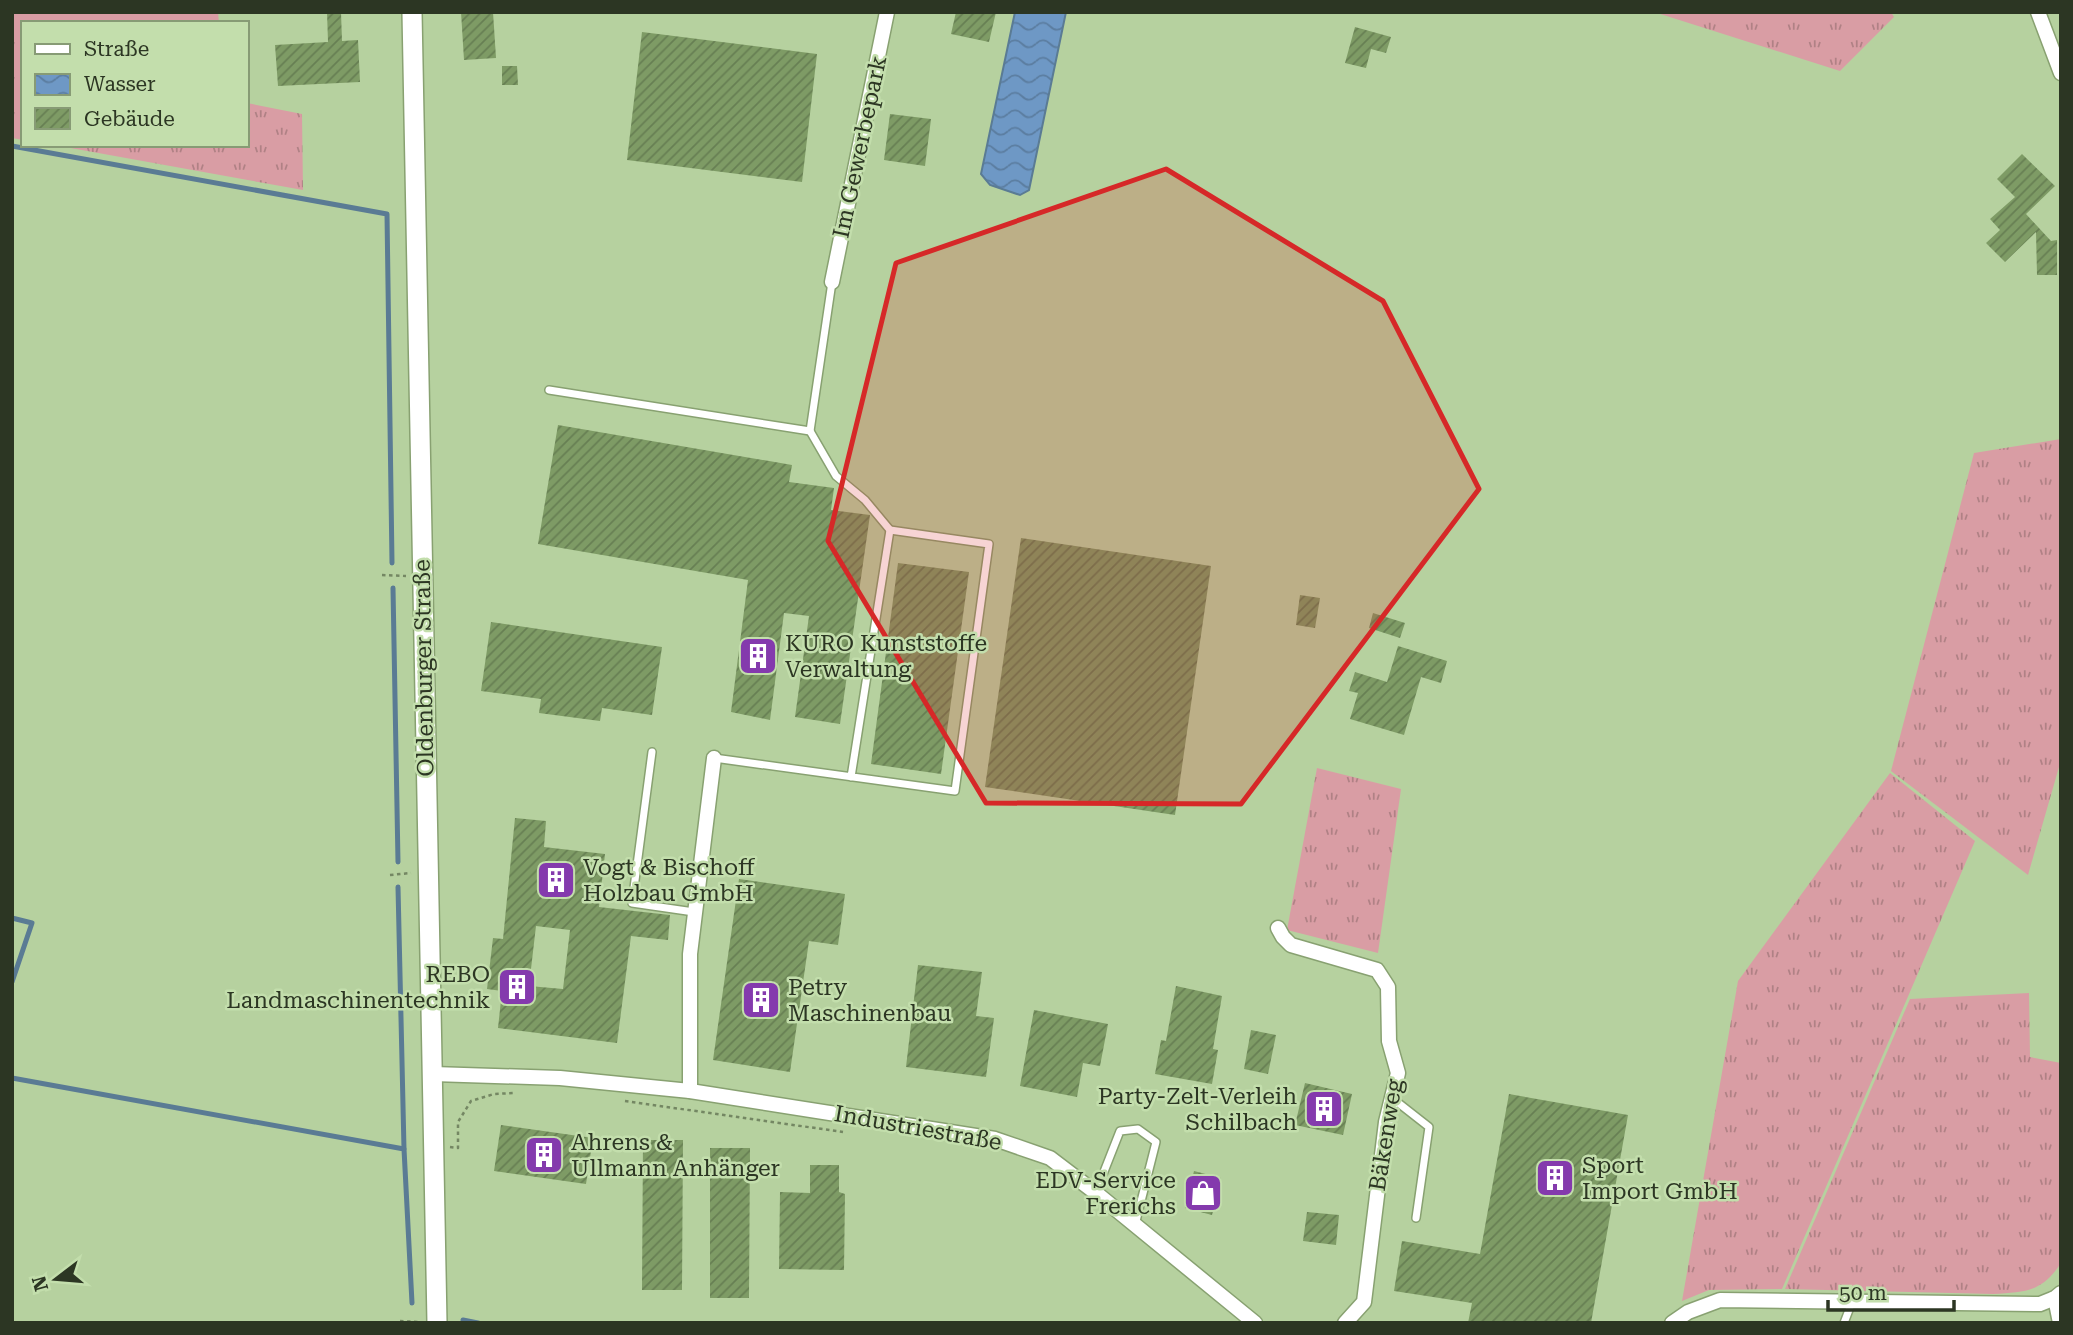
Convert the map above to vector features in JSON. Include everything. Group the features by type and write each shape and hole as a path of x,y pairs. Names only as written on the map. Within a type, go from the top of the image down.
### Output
{"main road":[{"name":"Oldenburger Straße","path":"412,12 421,576 438,1323"}],"street":[{"name":"Im Gewerbepark","path":"832,282 887,12"},
{"path":"2038,12 2061,73"},
{"path":"690,1091 690,954 713,758"},
{"name":"Bäkenweg","path":"1278,928 1291,945 1377,970 1388,986 1389,1041 1398,1073 1386,1122 1364,1302 1345,1323"},
{"name":"Industriestraße","path":"433,1074 560,1078 690,1091 996,1139 1049,1158 1255,1323"},
{"path":"1672,1323 1688,1312 1720,1300 2040,1304 2058,1296 2060,1323"}],"lane":[{"path":"713,758 955,791 989,544 890,530 865,500 836,476 810,431 832,282"},
{"path":"549,390 810,431"},
{"path":"851,777 890,530"},
{"path":"652,752 632,903 695,912"},
{"path":"1392,1098 1429,1126 1416,1218"},
{"path":"1096,1193 1120,1131 1138,1129 1156,1142 1135,1226"},
{"path":"1843,1323 1852,1302"}],"path":[{"path":"382,575 407,576"},
{"path":"390,875 413,873"},
{"path":"435,1146 458,1148 458,1122 471,1101 494,1094 518,1093"},
{"path":"619,1100 845,1133"},
{"path":"400,1321 422,1322"}],"highlighted area":[{"path":"1166,169 1383,301 1479,489 1241,804 986,803 828,541 896,263"}],"green space":[{"path":"12,12 218,12 219,21 21,21 21,140 12,138"},
{"path":"1654,12 1891,12 1894,17 1840,71"},
{"path":"248,103 302,114 303,190 65,147 248,147"},
{"path":"2061,439 2061,760 2028,875 1891,771 1974,453"},
{"path":"1317,768 1401,789 1378,953 1287,930"},
{"path":"1890,773 1975,841 1782,1289 1709,1290 1682,1301 1738,981"},
{"path":"2029,993 2030,1057 2061,1063 2061,1263 2054,1273 2032,1289 1993,1294 1785,1289 1910,999"}],"water":[{"path":"1015,12 1066,12 1029,190 1020,195 990,185 981,174"}],"building":[{"path":"327,12 341,12 342,41 358,40 360,82 278,86 275,45 328,42"},
{"path":"461,12 493,12 496,58 464,60"},
{"path":"956,12 996,12 989,42 951,34"},
{"path":"1355,27 1391,37 1386,53 1371,49 1366,68 1345,63"},
{"path":"642,32 817,54 802,182 627,160"},
{"path":"502,66 517,66 518,85 502,85"},
{"path":"890,114 931,119 925,166 884,160"},
{"path":"2022,154 2055,186 2026,214 2051,241 2057,240 2057,275 2037,275 2036,232 2005,262 1986,243 2000,230 1990,219 2015,197 1997,179"},
{"path":"558,425 792,465 789,482 834,488 831,510 870,515 840,724 795,717 809,616 784,613 770,720 731,712 748,580 538,544"},
{"path":"1021,538 1211,566 1175,815 985,787"},
{"path":"898,563 969,572 941,774 871,764"},
{"path":"1300,595 1320,598 1315,628 1296,625"},
{"path":"1373,613 1405,623 1400,638 1369,628"},
{"path":"491,622 662,647 652,715 602,708 600,721 539,713 541,699 481,691"},
{"path":"1398,646 1447,661 1441,683 1421,677 1404,735 1350,719 1358,693 1349,691 1355,672 1387,682"},
{"path":"515,818 546,821 544,847 605,854 599,907 670,915 668,940 631,936 617,1043 498,1028 502,991 487,989 493,938 503,939","holes":["536,926 570,930 563,989 529,986"]},
{"name":"Petry Maschinenbau","path":"739,879 845,894 838,945 809,941 790,1072 713,1060"},
{"path":"918,965 982,972 976,1016 994,1018 986,1077 906,1067"},
{"path":"1176,986 1222,996 1213,1049 1218,1050 1212,1084 1155,1074 1161,1040 1166,1041"},
{"path":"1034,1010 1108,1024 1100,1066 1083,1063 1077,1097 1020,1086"},
{"path":"1251,1030 1276,1035 1268,1074 1244,1069"},
{"name":"Party-Zelt-Verleih Schilbach","path":"1305,1083 1352,1094 1343,1135 1295,1125"},
{"name":"Sport Import GmbH","path":"1509,1094 1628,1115 1591,1323 1468,1323 1472,1303 1394,1291 1402,1241 1480,1254"},
{"name":"Ahrens & Ullmann Anhänger","path":"501,1125 593,1138 586,1184 494,1171"},
{"path":"643,1140 683,1140 682,1290 642,1290"},
{"path":"710,1148 750,1148 749,1298 710,1298"},
{"path":"810,1165 839,1165 839,1192 845,1194 844,1270 779,1269 780,1192 810,1193"},
{"name":"EDV-Service Frerichs","path":"1194,1171 1221,1178 1212,1215 1185,1208"},
{"path":"1307,1212 1339,1215 1336,1245 1303,1241"}],"waterway":[{"path":"12,146 387,214 392,563"},
{"path":"393,588 398,862"},
{"path":"398,887 404,1149"},
{"path":"12,918 32,923 12,982"},
{"path":"12,1078 404,1149 412,1303"},
{"path":"463,1320 478,1323"}],"place":[{"name":"KURO Kunststoffe Verwaltung","path":"758,656"},
{"name":"Vogt & Bischoff Holzbau GmbH","path":"556,880"},
{"name":"REBO Landmaschinentechnik","path":"517,987"},
{"name":"Petry Maschinenbau","path":"761,1000"},
{"name":"Party-Zelt-Verleih Schilbach","path":"1324,1109"},
{"name":"Ahrens & Ullmann Anhänger","path":"544,1155"},
{"name":"Sport Import GmbH","path":"1555,1178"},
{"name":"EDV-Service Frerichs","path":"1203,1193"}]}
